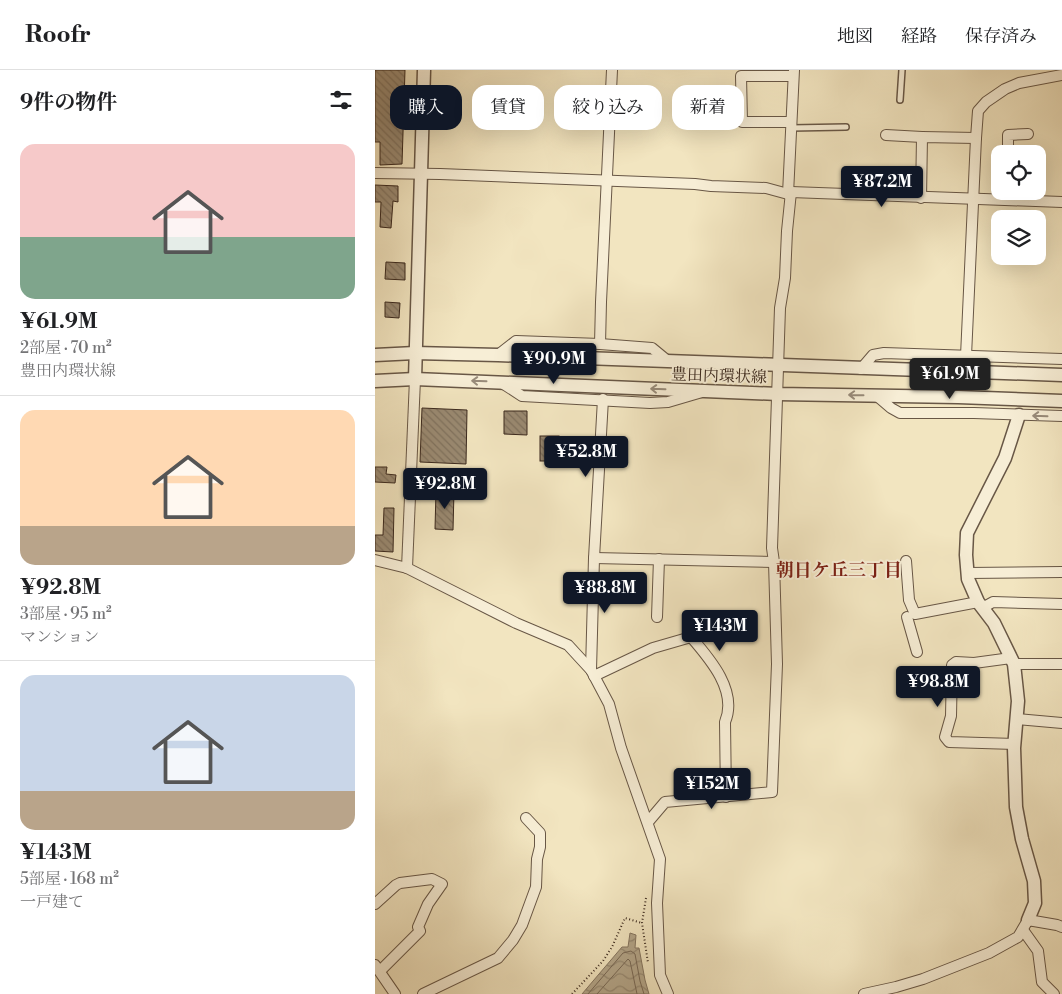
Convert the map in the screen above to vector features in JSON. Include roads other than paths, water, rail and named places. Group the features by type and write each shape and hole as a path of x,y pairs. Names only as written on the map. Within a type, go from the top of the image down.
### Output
{"street":[{"path":"407,568 415,379 424,70"},
{"path":"601,344 601,302 612,70"},
{"path":"648,822 665,802 772,792 777,664 772,548 778,394 777,365 780,308 785,278 790,125 794,73 741,76 743,122 790,125"},
{"path":"966,356 974,200 975,138 978,111 986,102 1005,89 1019,83 1062,75"},
{"path":"886,134 975,138"},
{"path":"1007,145 1008,135 1028,134"},
{"path":"921,198 922,136"},
{"path":"375,173 607,180 766,188 789,193 974,200 991,198"},
{"path":"1044,200 1062,202"},
{"path":"497,355 515,342 601,344 652,348 669,362"},
{"name":"豊田内環状線","path":"375,355 415,353 497,355 861,369 1033,374 1060,373"},
{"path":"861,369 873,354 914,353 1062,359"},
{"path":"1008,357 1019,361 1033,374"},
{"name":"豊田内環状線","path":"375,381 415,379 778,394 1062,401"},
{"path":"501,382 522,396 649,403 668,402 705,391"},
{"path":"877,396 900,413 1062,416"},
{"path":"593,673 594,558 603,399"},
{"path":"864,994 896,987 970,961 1018,937 1035,903 1035,882 1022,839 1016,807 1015,744 1018,701 1012,661 994,623 981,605 968,579 966,555 967,533 1005,458 1019,415"},
{"path":"594,558 774,562"},
{"path":"657,617 659,559"},
{"path":"375,560 407,568 516,623 567,645 593,673 609,704 621,748 660,859 657,904 660,975 669,994"},
{"path":"906,561 909,600 907,616 917,652"},
{"path":"968,572 1062,572"},
{"path":"907,616 993,602 1062,604"},
{"path":"593,673 653,648 691,637 708,657 727,690 729,713 725,722 726,796"},
{"path":"1015,744 949,742 945,737 951,716 952,665 956,662 1012,661 1062,664"},
{"path":"1017,720 1062,723"},
{"path":"423,994 498,958 513,940 522,925 536,887 537,859 540,847 540,833 526,818"},
{"path":"375,904 400,883 432,878 442,884 428,904 418,927 421,931 377,968 395,994"},
{"path":"1025,925 1057,924 1062,927"},
{"path":"1025,925 1037,951 1042,982 1054,994"}],"lane":[{"path":"901,100 902,70"},
{"path":"790,125 846,127"}],"water":[{"path":"630,933 636,935 635,948 639,948 649,994 582,994 622,947 628,947"}],"district":[{"name":"朝日ケ丘三丁目","path":"839,570"}]}
